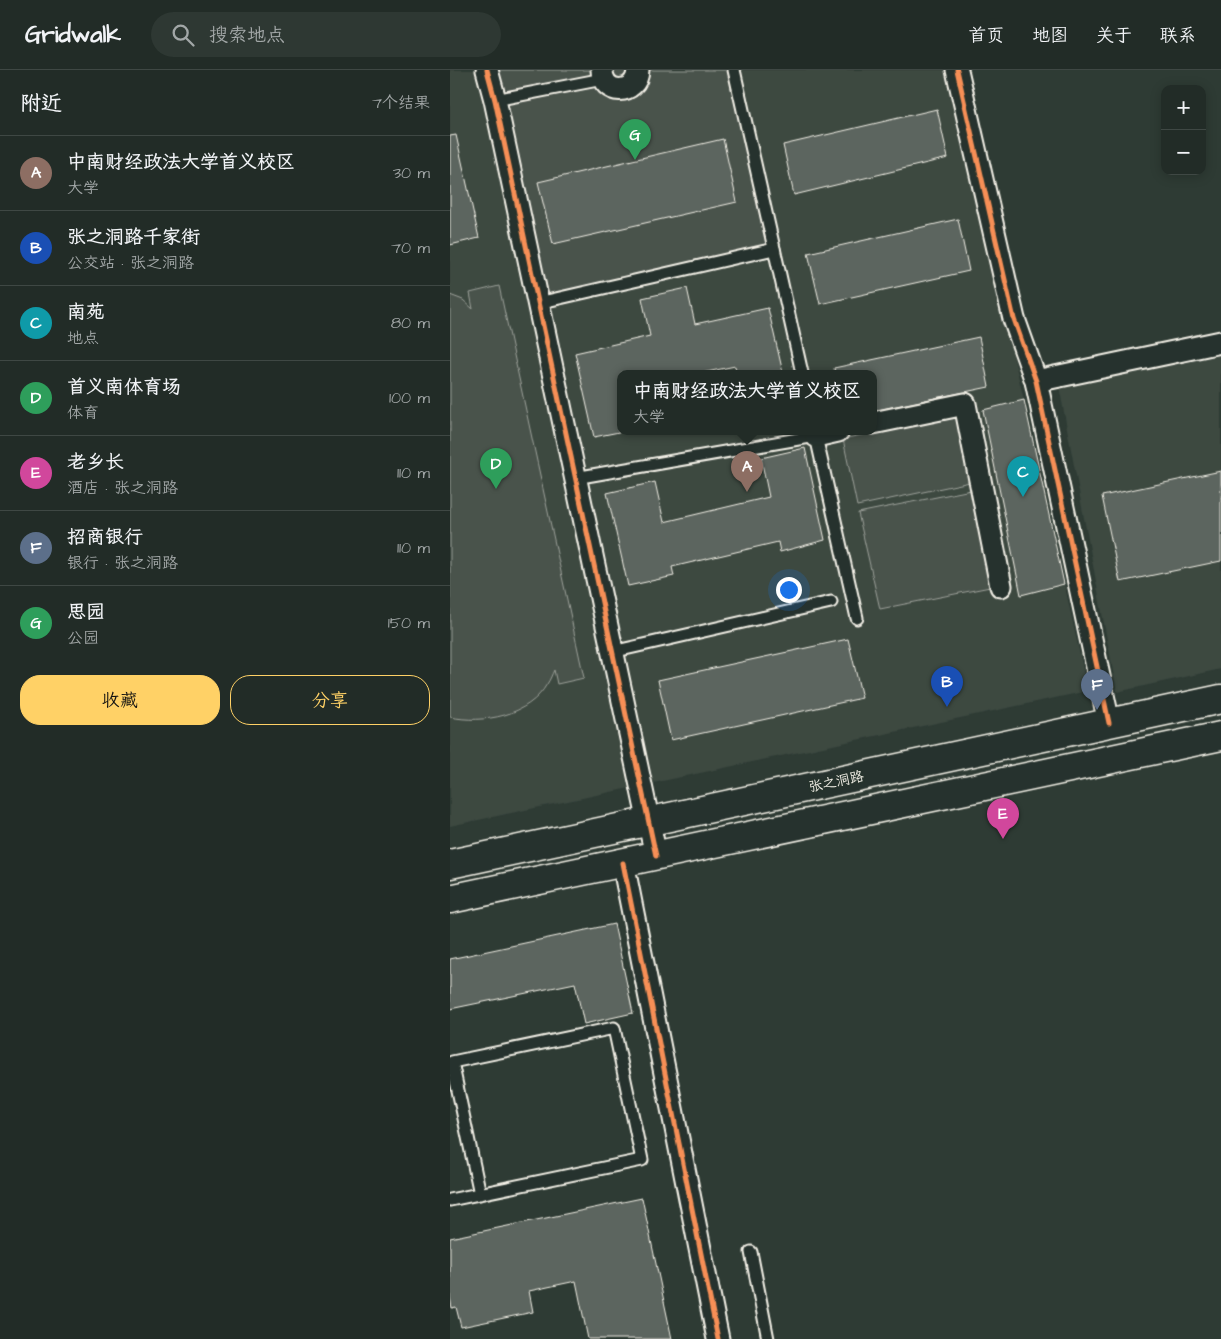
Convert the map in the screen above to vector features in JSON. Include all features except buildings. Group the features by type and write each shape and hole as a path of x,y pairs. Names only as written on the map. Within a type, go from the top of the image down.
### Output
{"main road":[{"name":"张之洞路","path":"450,864 1221,698"},
{"path":"450,899 1221,736"}],"street":[{"path":"487,70 495,100 656,856"},
{"path":"602,74 610,87 624,89 635,82 638,70"},
{"path":"957,70 1014,319 1036,381 1109,723"},
{"path":"1036,381 1221,342"},
{"path":"877,422 965,404 1001,586"},
{"path":"624,863 718,1339"}],"lane":[{"path":"734,70 801,370"},
{"path":"495,100 602,74"},
{"path":"538,303 774,249"},
{"path":"575,478 804,435"},
{"path":"815,435 856,618"},
{"path":"612,652 831,602"},
{"path":"450,1200 480,1194 642,1160 614,1028 452,1062 480,1194"},
{"path":"751,1252 768,1339"}],"shaded area":[{"path":"450,70 945,70 1024,400 1088,691 450,826"},
{"path":"494,70 733,70 774,249 549,296"},
{"path":"499,286 584,678 557,684 554,670 539,695 529,704 504,715 490,718 463,719 450,717 450,295 463,300 473,309 470,293"},
{"path":"1221,355 1221,669 1117,692 1059,386"},
{"path":"957,414 970,482 857,506 843,439 861,435 877,435 877,432"},
{"path":"971,490 990,587 880,609 858,513"}],"cycle path":[{"path":"487,70 495,100 656,856"},
{"path":"957,70 1014,319 1036,381 1109,723"},
{"path":"623,863 718,1339"}],"place":[{"name":"思园","path":"635,160"},
{"name":"首义南体育场","path":"496,489"},
{"name":"中南财经政法大学首义校区","path":"747,492"},
{"name":"南苑","path":"1023,497"},
{"name":"张之洞路千家街","path":"947,707"},
{"name":"招商银行","path":"1097,710"},
{"name":"老乡长","path":"1003,839"}]}
